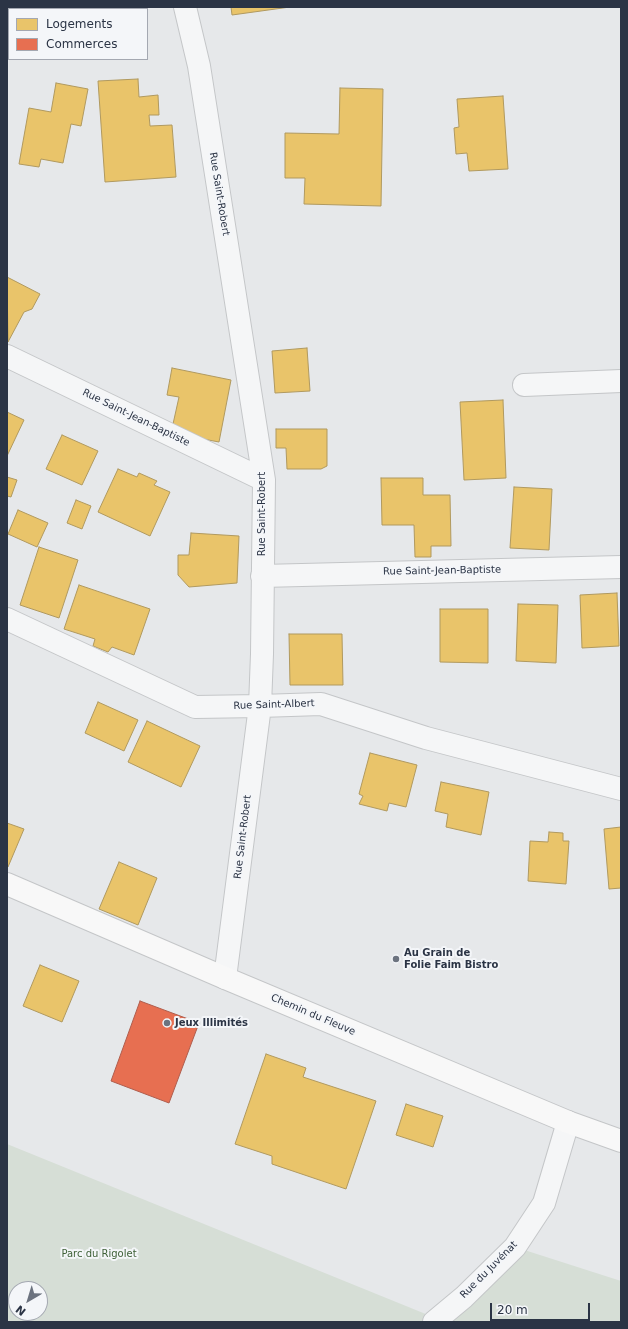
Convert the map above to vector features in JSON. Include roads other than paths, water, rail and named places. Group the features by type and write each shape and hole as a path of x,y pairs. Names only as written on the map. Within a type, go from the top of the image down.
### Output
{"street":[{"name":"Rue Saint-Robert","path":"185,7 199,66 264,480 260,706 224,978"},
{"name":"Rue Saint-Jean-Baptiste","path":"7,356 264,480"},
{"path":"524,384 621,381"},
{"name":"Rue Saint-Jean-Baptiste","path":"262,576 621,567"},
{"name":"Rue Saint-Albert","path":"7,619 195,707 321,704 426,738 621,789"},
{"name":"Chemin du Fleuve","path":"7,884 224,978 568,1122 621,1141"},
{"name":"Rue du Juvénat","path":"434,1322 464,1297 515,1247 544,1203 568,1122"}],"place":[{"name":"Au Grain de Folie Faim Bistro","path":"396,959"},
{"name":"Jeux Illimités","path":"167,1023"}],"park label":[{"name":"Parc du Rigolet","path":"99,1254"}]}
